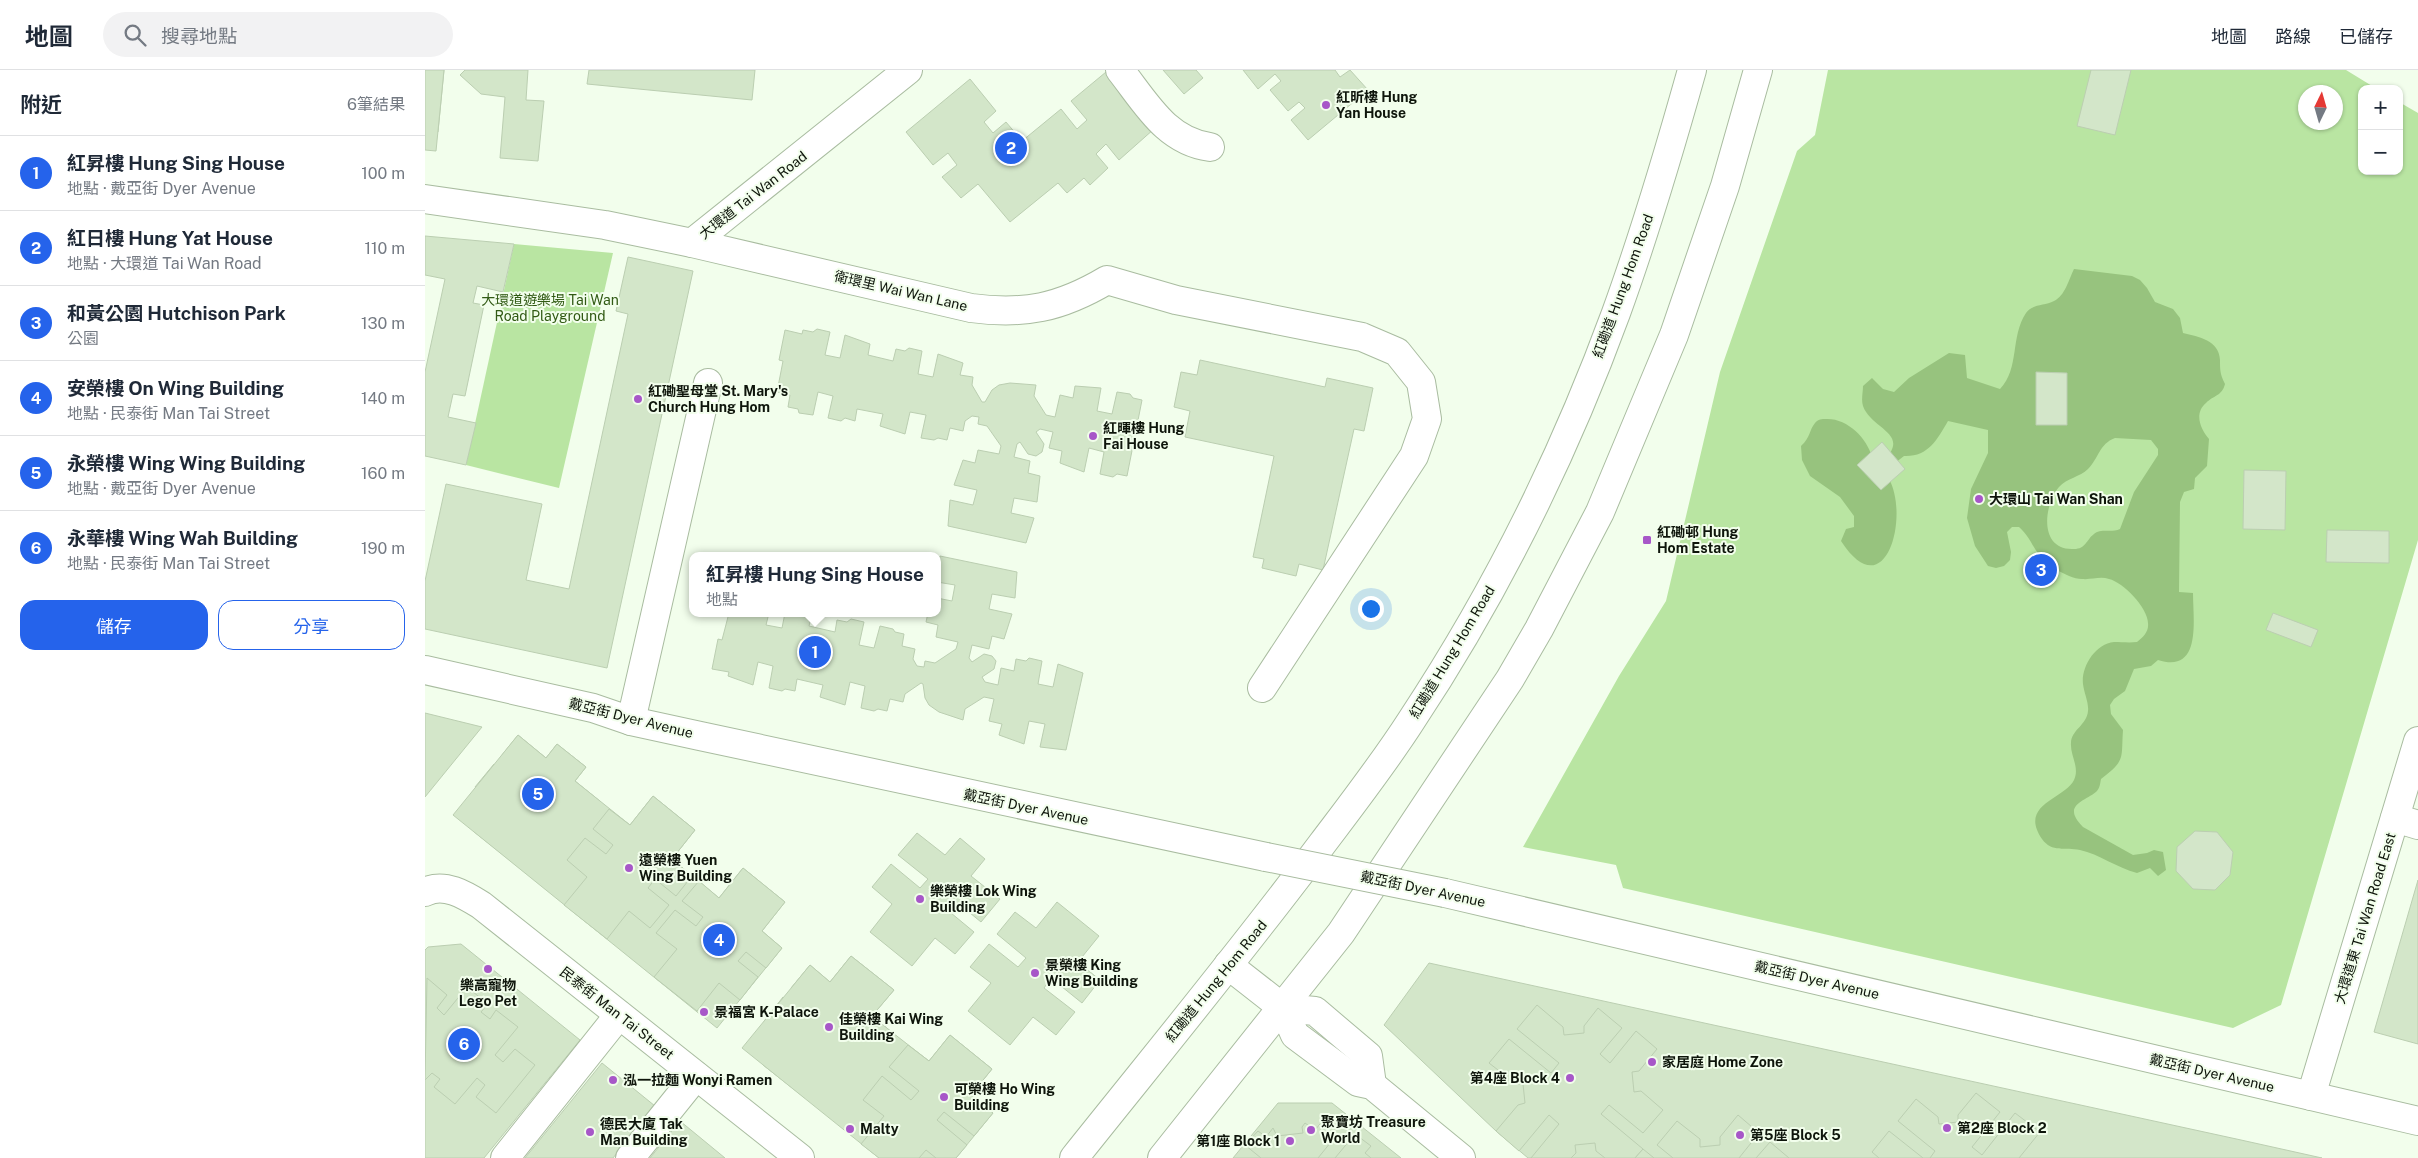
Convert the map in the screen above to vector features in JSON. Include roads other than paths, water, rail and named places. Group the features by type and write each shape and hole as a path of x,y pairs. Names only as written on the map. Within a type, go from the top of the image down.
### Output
{"street":[{"name":"大環道 Tai Wan Road","path":"425,199 605,224 692,243 907,70"},
{"path":"1120,70 1172,133 1184,140 1211,147"},
{"name":"紅磡道 Hung Hom Road","path":"1074,1158 1282,898 1384,761 1459,642 1534,506 1615,316 1666,161 1692,70"},
{"path":"1162,1158 1341,934 1510,679 1578,555 1600,512 1674,335 1725,186 1758,70"},
{"name":"衛環里 Wai Wan Lane","path":"692,243 971,308 999,312 1055,305 1082,295 1107,280 1176,300 1362,337 1397,352 1421,382 1427,419 1414,456 1263,688"},
{"path":"631,720 708,383"},
{"name":"戴亞街 Dyer Avenue","path":"425,670 593,708 631,720 1266,857 1445,893 2418,1121"},
{"name":"大環道東 Tai Wan Road East","path":"2311,1096 2407,821 2418,741"},
{"name":"民泰街 Man Tai Street","path":"425,892 447,889 463,894 800,1158"},
{"path":"1228,965 1283,1008 1315,1011 1368,1056 1372,1085 1461,1158"},
{"path":"505,1158 619,1015"},
{"path":"630,1158 697,1076"}],"place":[{"name":"紅昕樓 Hung Yan House","path":"1326,105"},
{"name":"紅日樓 Hung Yat House","path":"1011,148"},
{"name":"紅磡聖母堂 St. Mary's Church Hung Hom","path":"638,399"},
{"name":"紅暉樓 Hung Fai House","path":"1093,436"},
{"name":"大環山 Tai Wan Shan","path":"1979,499"},
{"name":"紅磡邨 Hung Hom Estate","path":"1647,540"},
{"name":"和黃公園 Hutchison Park","path":"2041,570"},
{"name":"紅昇樓 Hung Sing House","path":"815,652"},
{"name":"永榮樓 Wing Wing Building","path":"538,794"},
{"name":"遠榮樓 Yuen Wing Building","path":"629,868"},
{"name":"樂榮樓 Lok Wing Building","path":"920,899"},
{"name":"安榮樓 On Wing Building","path":"719,940"},
{"name":"樂高寵物 Lego Pet","path":"488,969"},
{"name":"景榮樓 King Wing Building","path":"1035,973"},
{"name":"景福宮 K-Palace","path":"704,1012"},
{"name":"佳榮樓 Kai Wing Building","path":"829,1027"},
{"name":"永華樓 Wing Wah Building","path":"464,1044"},
{"name":"家居庭 Home Zone","path":"1652,1062"},
{"name":"第4座 Block 4","path":"1570,1078"},
{"name":"泓一拉麵 Wonyi Ramen","path":"613,1080"},
{"name":"可榮樓 Ho Wing Building","path":"944,1097"},
{"name":"第2座 Block 2","path":"1947,1128"},
{"name":"Malty","path":"850,1129"},
{"name":"聚寶坊 Treasure World","path":"1311,1130"},
{"name":"德民大廈 Tak Man Building","path":"590,1132"},
{"name":"第5座 Block 5","path":"1740,1135"},
{"name":"第1座 Block 1","path":"1290,1141"}],"park label":[{"name":"大環道遊樂場 Tai Wan Road Playground","path":"550,308"}]}
